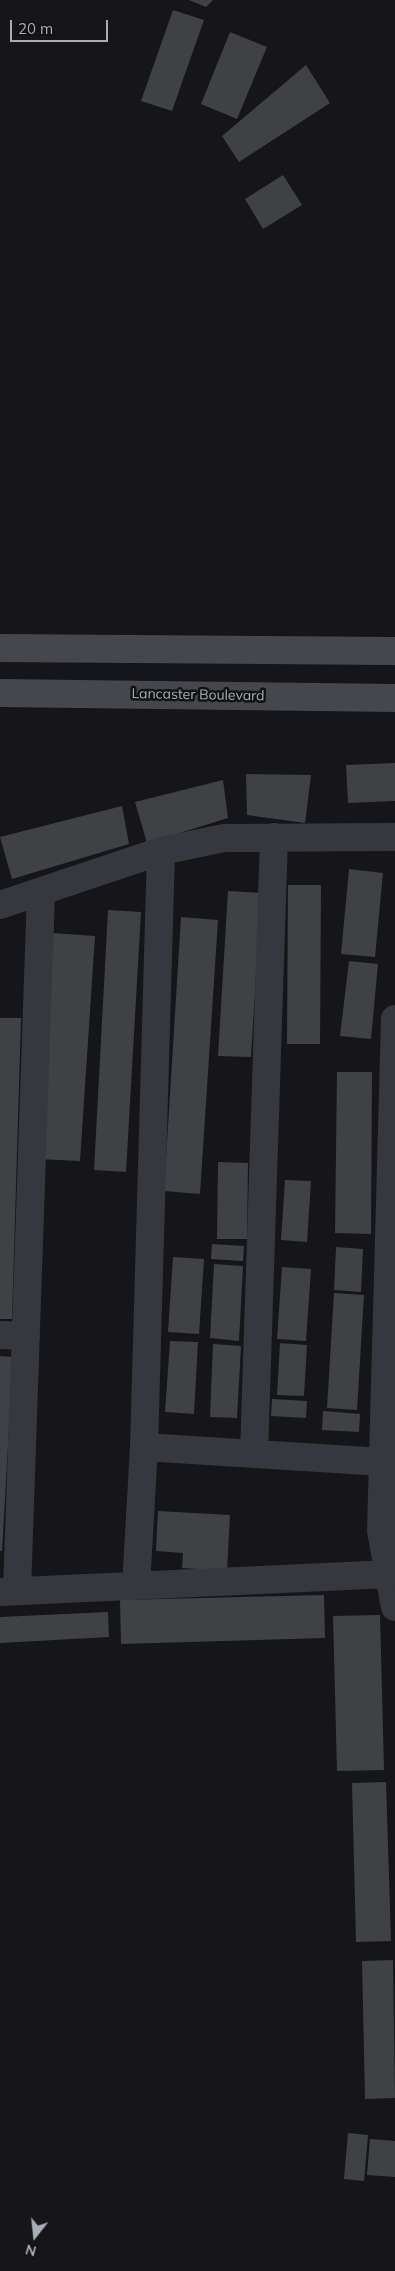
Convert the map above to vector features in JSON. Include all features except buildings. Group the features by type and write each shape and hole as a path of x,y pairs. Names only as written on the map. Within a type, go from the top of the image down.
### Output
{"main road":[{"path":"0,648 395,651"},
{"name":"Lancaster Boulevard","path":"0,693 395,698"}],"street":[{"path":"254,1454 274,837"},
{"path":"0,905 161,851 224,838 395,837"},
{"path":"136,1586 144,1447 161,851"},
{"path":"41,892 13,1336 8,1592 390,1574"},
{"path":"395,1019 383,1462 390,1574 395,1607"},
{"path":"144,1447 383,1462"}]}
